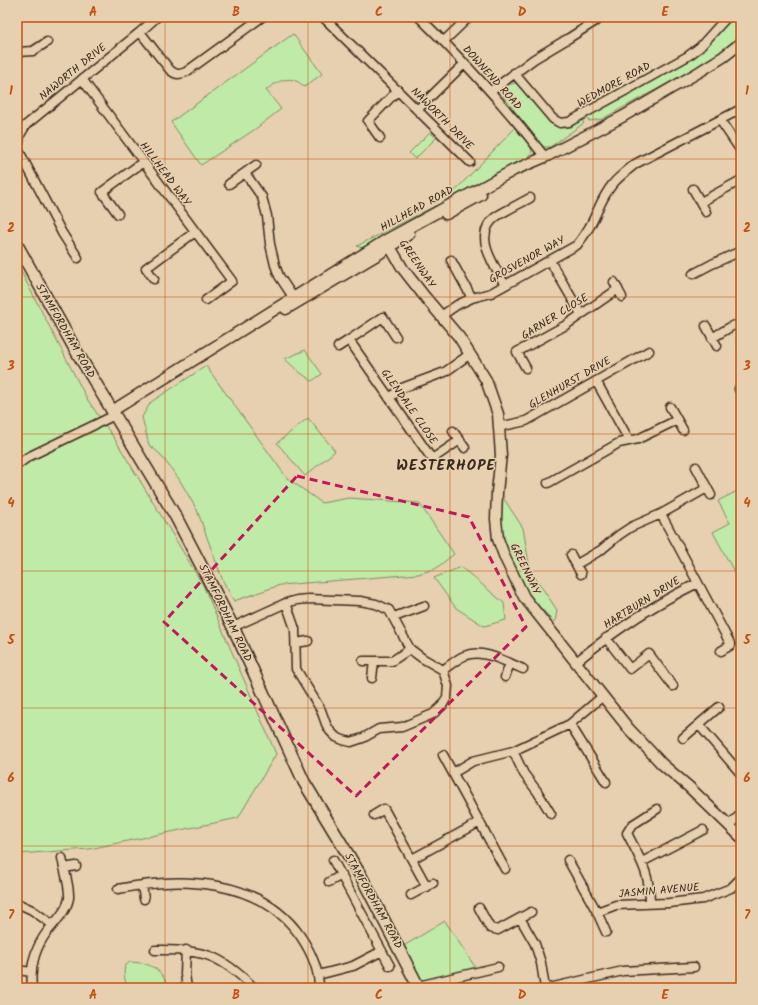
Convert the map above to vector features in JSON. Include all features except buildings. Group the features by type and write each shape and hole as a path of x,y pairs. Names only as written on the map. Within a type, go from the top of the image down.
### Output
{"main road":[{"name":"STAMFORDHAM ROAD","path":"17,245 71,343 176,517 233,627 304,782 361,876 419,987"}],"street":[{"name":"NAWORTH DRIVE","path":"78,258 62,233 18,149 20,135 26,125 157,17"},
{"path":"140,32 170,70 175,74 180,75 262,17"},
{"name":"NAWORTH DRIVE","path":"323,17 470,162"},
{"name":"DOWNEND ROAD","path":"419,17 465,63 518,122 545,157"},
{"path":"444,41 469,17"},
{"name":"WEDMORE ROAD","path":"514,73 553,119 560,123 569,122 688,56 700,47 728,17"},
{"path":"490,91 534,59 598,18"},
{"path":"17,52 33,51 47,42"},
{"name":"HILLHEAD ROAD","path":"113,413 154,385 296,301 355,259 388,243 514,170 545,157 622,117 675,87 723,57 741,43"},
{"path":"418,110 465,63"},
{"name":"HILLHEAD WAY","path":"82,79 232,281 206,300"},
{"name":"NAWORTH DRIVE","path":"380,138 368,121 398,90"},
{"name":"GROSVENOR WAY","path":"441,316 457,305 472,298 491,293 577,245 586,234 611,186 621,175 635,164 741,109"},
{"path":"720,120 741,151"},
{"path":"118,214 102,192 143,162"},
{"path":"229,184 256,165"},
{"path":"244,173 262,197 267,216 270,244 275,265 279,276 296,301 377,256 388,243"},
{"path":"700,202 741,180"},
{"path":"694,189 706,212"},
{"path":"505,285 487,253 485,240 487,226 496,217 530,198"},
{"path":"154,279 146,268 195,232"},
{"name":"GREENWAY","path":"388,243 403,269 459,337 486,380 498,414 501,455 496,519 498,539 505,558 524,597 629,729 662,764 690,787 741,837"},
{"path":"693,274 741,251"},
{"path":"451,260 472,298"},
{"path":"550,261 581,314"},
{"name":"GARNER CLOSE","path":"526,368 517,352 566,325 618,289"},
{"path":"338,347 383,317 396,337"},
{"path":"712,338 732,326 741,324"},
{"path":"706,326 717,346"},
{"name":"GLENDALE CLOSE","path":"349,340 432,459 460,440"},
{"name":"GLENHURST DRIVE","path":"499,428 526,421 649,351"},
{"path":"389,398 402,388 445,372 470,354"},
{"path":"596,381 630,440"},
{"path":"670,406 683,430"},
{"path":"17,465 28,457 113,413"},
{"path":"548,483 619,443 638,439 677,420"},
{"name":"GLENDALE CLOSE","path":"453,431 465,448"},
{"path":"577,564 601,550 631,527 709,492 696,467"},
{"name":"HARTBURN DRIVE","path":"576,662 606,638 650,609 698,582 661,514"},
{"path":"571,555 581,574"},
{"path":"698,582 731,645 720,650"},
{"path":"233,627 286,603 308,599 360,600 376,604 389,610 410,649 443,670 448,686 447,697 442,706 433,714 402,727 379,729 363,738 351,742 336,737 326,724 322,710 296,669 295,629 286,603"},
{"path":"394,617 424,606"},
{"path":"606,638 630,669 649,654 673,686"},
{"path":"296,643 308,641"},
{"path":"363,661 392,662 410,649"},
{"path":"443,670 463,656 477,653 495,657 523,669"},
{"path":"372,678 374,661"},
{"path":"505,678 510,663"},
{"path":"453,773 473,761 513,751 570,724 603,696"},
{"path":"683,738 719,707"},
{"path":"570,724 606,782"},
{"path":"699,725 741,774"},
{"path":"513,751 524,774 538,791 551,814"},
{"path":"443,755 505,869"},
{"path":"650,904 650,890 646,870 626,833 632,824 657,809"},
{"path":"374,815 384,810 412,859 430,885 411,895"},
{"path":"729,825 741,814"},
{"path":"412,859 480,822"},
{"path":"642,862 703,830"},
{"path":"32,988 33,962 39,946 65,909 69,897 62,858"},
{"path":"333,860 390,966"},
{"path":"568,860 597,912 606,932"},
{"path":"64,868 76,866"},
{"path":"330,882 342,875"},
{"name":"JASMIN AVENUE","path":"597,912 616,905 650,904 703,899 731,888 741,878"},
{"path":"118,889 142,885 173,883 212,885 237,890 253,896 277,911 292,925 310,952 318,975 319,988"},
{"path":"142,885 144,899"},
{"path":"17,902 32,910 53,925"},
{"path":"479,908 490,928 498,930 531,912"},
{"path":"520,918 535,944 541,963 545,988"},
{"path":"155,950 186,950 206,954 226,964 239,973 254,988"},
{"path":"186,950 185,965 187,988"},
{"path":"318,975 335,972 353,966 382,951"},
{"path":"419,987 498,967"},
{"path":"550,988 624,971 694,967"},
{"path":"17,970 32,972"}],"highlighted area":[{"path":"297,476 469,517 526,627 356,796 164,622"}],"green space":[{"path":"733,17 741,17 741,35 719,53 694,69 602,119 589,121 586,117 688,61 707,45"},
{"path":"293,34 322,74 304,87 295,80 290,79 280,81 266,90 281,109 254,130 201,165 171,122"},
{"path":"515,83 523,88 552,123 564,127 582,120 584,123 550,147 544,147 503,96 503,90 507,85"},
{"path":"516,127 530,146 532,152 528,158 446,204 448,198"},
{"path":"430,132 436,138 415,159 409,153"},
{"path":"437,205 434,210 366,249 357,246"},
{"path":"17,264 87,399 116,441 203,585 276,754 238,818 89,849 17,854"},
{"path":"305,350 322,374 312,381 285,359"},
{"path":"206,366 287,478 322,503 349,498 419,503 454,554 435,569 418,574 280,585 234,601 223,581 197,510 179,479 159,453 149,445 142,417 151,402"},
{"path":"308,418 335,451 305,476 277,443"},
{"path":"741,489 741,585 713,532 730,523 718,501"},
{"path":"502,496 523,528 530,570 557,610 555,622 530,598 511,563 501,534"},
{"path":"461,567 504,603 506,620 484,626 456,608 434,578"},
{"path":"445,921 477,970 426,982 420,980 402,947"},
{"path":"130,962 149,965 159,971 168,988 128,988 124,972 125,966"}],"district":[{"name":"WESTERHOPE","path":"446,466"}]}
